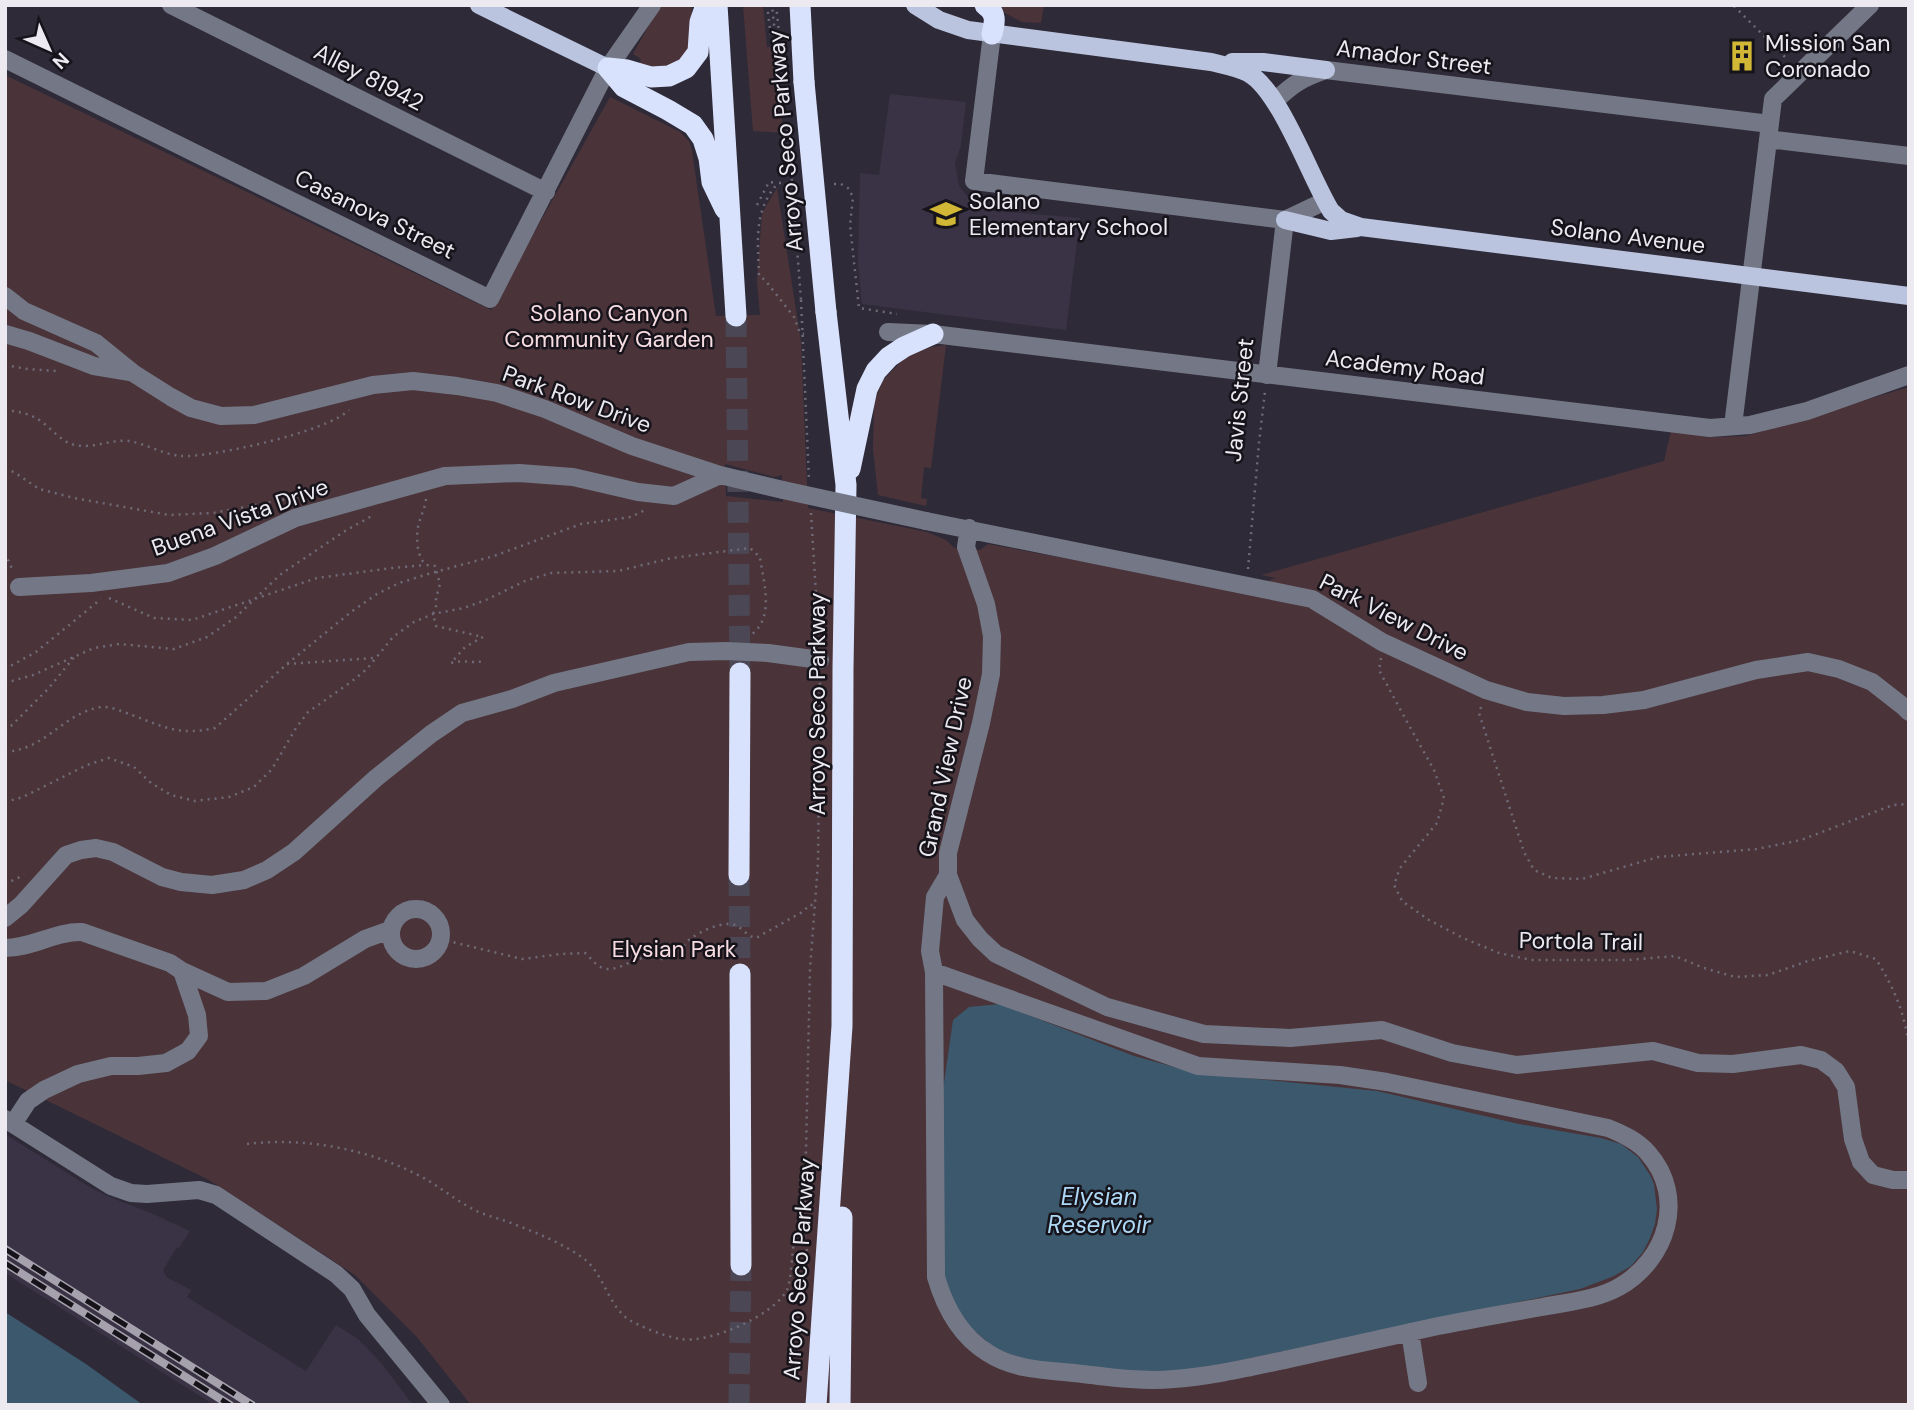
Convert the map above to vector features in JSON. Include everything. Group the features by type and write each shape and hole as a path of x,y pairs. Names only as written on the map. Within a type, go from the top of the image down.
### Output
{"highway":[{"path":"608,68 652,77 669,76 685,68 698,52 700,22 706,5"},
{"path":"717,5 736,316"},
{"name":"Arroyo Seco Parkway","path":"800,5 794,80 826,312 846,485 842,1026 816,1405"},
{"path":"985,5 994,15 992,34"},
{"path":"608,68 624,87 693,125 703,139 712,182 730,221"},
{"path":"846,485 867,388 876,372 889,357 933,334"},
{"path":"738,876 740,673"},
{"path":"740,974 741,1265"},
{"path":"840,1405 842,1026"}],"main road":[{"path":"479,5 608,68"},
{"path":"915,5 968,30 1211,62 1248,73 1260,81 1275,101 1325,201"},
{"path":"1211,62 1263,62 1326,70"},
{"name":"Solano Avenue","path":"1325,201 1341,220 1361,227 1909,296"},
{"path":"1285,220 1331,231 1361,227"}],"street":[{"name":"Alley 81942","path":"171,5 546,192"},
{"name":"Casanova Street","path":"6,61 490,299 608,68 652,5"},
{"path":"1733,426 1773,99 1870,5"},
{"path":"992,34 974,181 1285,220 1325,201"},
{"name":"Amador Street","path":"1275,101 1293,83 1326,70 1769,132 1909,156"},
{"name":"Javis Street","path":"1267,375 1285,220"},
{"path":"5,296 24,311 96,343 133,373"},
{"name":"Academy Road","path":"888,332 933,334 1710,428 1750,425 1807,411 1909,375"},
{"path":"5,334 94,366 133,373"},
{"name":"Park Row Drive","path":"133,373 191,408 221,416 254,415 373,385 413,381 497,393 545,409 632,446 720,475 926,521"},
{"name":"Buena Vista Drive","path":"19,587 92,583 168,573 215,556 295,518 445,476 519,473 573,477 638,492 674,496 720,475"},
{"name":"Park View Drive","path":"926,521 1312,600 1382,642 1486,690 1527,702 1563,706 1644,700 1756,670 1808,662 1839,669 1872,682 1909,712"},
{"name":"Grand View Drive","path":"969,528 966,547 986,604 992,636 991,674 948,853 948,875 965,920 996,954 1107,1007 1204,1034 1290,1038 1382,1030 1452,1053 1517,1065 1653,1051 1698,1063 1733,1064 1801,1055 1821,1060 1836,1071 1846,1087 1853,1139 1861,1162 1873,1175 1892,1180 1909,1180"},
{"path":"5,918 21,905 66,855 81,850 96,848 113,852 162,877 181,882 212,885 244,880 267,870 294,852 376,778 462,713 512,699 554,683 689,652 726,651 820,660"},
{"path":"934,972 1198,1066 1340,1075 1387,1082 1608,1128 1635,1141 1656,1163 1662,1176 1668,1207 1667,1223 1658,1249 1630,1280 1618,1288 1591,1298 1489,1316 1235,1370 1175,1379 1141,1380 1032,1369 1016,1366 987,1352 961,1329 949,1314 936,1277 934,972 930,951 935,897 948,875"},
{"path":"412,908 420,909 434,916 441,931 440,939 431,954 424,958 407,958 394,947 390,930 398,916 412,908"},
{"path":"5,948 38,943 69,932 82,932 170,963 181,971 228,992 266,990 304,976 365,939 390,930"},
{"path":"181,971 197,1015 199,1036 188,1051 166,1063 111,1066 78,1074 44,1090 28,1101 9,1121 111,1186 131,1193 198,1190 216,1195 335,1274 352,1289 367,1315 441,1405"},
{"path":"1410,1332 1418,1383"}],"path":[{"path":"772,5 776,44 772,44 772,5"},
{"path":"772,5 794,80"},
{"path":"1734,6 1790,62"},
{"path":"787,120 804,334 810,489"},
{"path":"757,205 769,182 803,183"},
{"path":"778,183 769,193 760,212 757,241 759,276 794,317 800,333 804,334"},
{"path":"828,184 841,184 848,188 853,197 850,225 859,308 896,314"},
{"name":"Javis Street","path":"1247,586 1267,375"},
{"path":"5,410 20,411 37,418 58,436 74,445 88,446 108,441 129,442 180,456 217,453 300,433 344,416 351,408"},
{"path":"5,469 39,489 169,515 213,513 304,496"},
{"path":"426,565 419,558 417,530 425,507 428,485 445,476"},
{"path":"5,752 30,747 74,717 104,707 183,732 215,728 287,664 377,594 400,583 494,556 581,524 631,517 648,509 657,494"},
{"path":"807,1253 804,1240 810,969 818,863 820,660 811,502"},
{"path":"5,683 33,675 93,648 119,644 174,649 207,637 236,617 281,574 345,531 381,511"},
{"path":"5,802 23,797 87,765 109,758 134,767 151,783 171,795 195,801 229,797 254,787 272,769 308,712 351,682 393,637 414,622 433,614 464,608 525,581 551,573 618,571 672,558 750,548 760,557 765,613 757,630 726,651"},
{"path":"5,669 36,652 105,596 154,618 192,620 317,578 426,565 435,566 438,571 440,584 433,614 436,626 482,637 465,647 451,663 459,660 472,663 484,661"},
{"name":"Portola Trail","path":"1382,642 1379,670 1434,770 1444,798 1437,823 1400,868 1394,885 1402,901 1429,920 1463,938 1499,953 1531,960 1628,960 1675,956 1735,977 1768,975 1808,961 1850,951 1876,958 1894,989 1907,1026 1909,1048"},
{"path":"5,730 48,689 75,656"},
{"path":"287,664 369,660 376,657"},
{"path":"1486,690 1479,713 1524,852 1534,870 1552,878 1582,879 1658,857 1758,849 1801,840 1893,805 1909,804"},
{"path":"440,939 522,959 585,953 600,967 607,969 636,960 672,957 690,939 722,925 732,924 750,937 756,938 804,911 809,905 815,905"},
{"path":"247,1144 299,1142 340,1149 396,1164 425,1179 469,1208 528,1230 575,1253 586,1260 601,1278 618,1310 631,1322 682,1340 720,1335 769,1310 788,1289 794,1242 804,1240"}],"shaded area":[{"name":"Solano Elementary School","path":"890,94 966,102 961,145 955,163 959,186 971,201 985,210 1080,218 1066,330 862,304 858,263 860,173 879,175"},
{"path":"5,1134 91,1188 190,1231 163,1270 166,1277 191,1290 187,1297 306,1371 336,1325 358,1339 381,1363 413,1405 214,1405 5,1273"}],"green space":[{"path":"655,5 691,5 693,30 692,45 684,59 676,66 656,73 638,67 641,59 633,54 658,9"},
{"path":"743,5 763,5 767,47 775,47 783,133 753,131"},
{"path":"990,5 1044,5 1041,23 1022,22"},
{"name":"Elysian Park","path":"5,75 491,310 610,97 680,132 689,141 716,316 760,315 757,281 762,213 777,188 801,342 808,508 927,532 946,540 954,548 980,550 988,544 1239,590 1276,578 1261,575 1664,461 1671,431 1713,437 1746,436 1909,387 1909,1405 471,1405 416,1336 355,1275 209,1180 5,1080","holes":["725,464 774,477 782,475 783,502 726,496"]},
{"path":"946,345 931,468 924,467 921,498 927,499 926,506 878,495 873,449 874,403 883,380 909,354"}],"water":[{"name":"Elysian Reservoir","path":"1000,1004 1134,1056 1196,1073 1377,1091 1519,1124 1621,1144 1638,1157 1654,1184 1657,1209 1655,1224 1643,1252 1631,1266 1614,1276 1580,1289 1173,1372 1146,1373 1027,1360 1001,1351 970,1327 957,1310 943,1276 943,1090 953,1020 969,1007"},
{"path":"5,1312 86,1364 143,1405 5,1405"}],"tunnel":[{"path":"736,316 740,673"},
{"path":"739,875 740,974"},
{"path":"739,1405 741,1265"}],"railway":[{"path":"5,1249 252,1405"},
{"path":"5,1263 230,1405"}],"place":[{"name":"Mission San Coronado","path":"1742,56"},
{"name":"Solano Elementary School","path":"946,214"}],"park label":[{"name":"Solano Canyon Community Garden","path":"609,326"}]}
